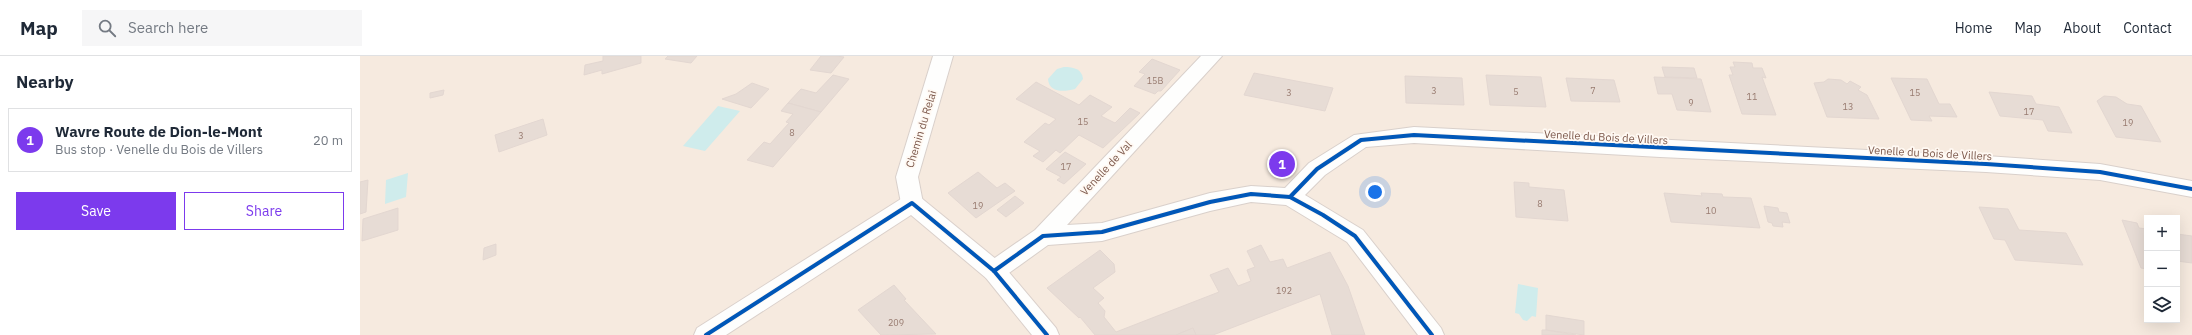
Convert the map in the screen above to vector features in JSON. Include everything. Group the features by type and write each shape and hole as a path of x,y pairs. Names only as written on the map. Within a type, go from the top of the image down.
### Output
{"street":[{"name":"Chemin du Relai","path":"912,203 907,177 944,56"},
{"name":"Venelle de Val","path":"994,271 1043,236 1212,56"},
{"name":"Venelle du Bois de Villers","path":"1290,197 1317,169 1361,140 1414,135 1660,149 1986,164 2100,172 2192,189"},
{"path":"1043,236 1102,232 1210,202 1251,194 1290,197 1323,215 1355,236 1432,335"},
{"path":"706,335 912,203 994,271 1047,335"}],"shaded area":[{"path":"360,56 2192,56 2192,335 360,335"}],"water":[{"path":"1064,67 1077,69 1081,73 1083,79 1075,89 1062,91 1054,89 1049,84 1048,79 1057,69"},
{"path":"718,106 740,111 705,151 683,146"},
{"path":"408,173 406,197 385,204 386,180"},
{"path":"1518,284 1538,288 1536,317 1532,316 1527,321 1523,320 1519,314 1515,313"}],"building":[{"path":"603,56 641,56 641,63 602,74 602,70 584,75 585,65 603,61"},
{"path":"668,56 697,56 691,63 665,59"},
{"path":"821,56 844,57 831,73 810,70"},
{"path":"1152,59 1180,70 1161,91 1158,91 1155,94 1134,86 1145,74 1139,72"},
{"path":"1733,62 1752,63 1753,68 1762,68 1766,78 1762,77 1776,115 1742,114 1729,75 1733,75 1730,67 1735,67"},
{"path":"1662,67 1694,68 1697,78 1665,77"},
{"path":"1254,73 1333,88 1325,111 1244,95"},
{"path":"833,75 849,79 821,112 788,103 801,89 816,93"},
{"path":"1486,75 1541,77 1546,107 1490,105"},
{"path":"1405,76 1462,78 1464,105 1406,103"},
{"path":"1654,77 1701,79 1711,112 1677,110 1672,94 1658,94"},
{"path":"1566,78 1614,80 1620,102 1571,101"},
{"path":"1891,78 1927,79 1939,104 1950,104 1957,117 1929,116 1932,121 1911,120"},
{"path":"1828,79 1841,80 1847,84 1850,81 1861,87 1858,90 1867,95 1879,119 1827,117 1814,83 1824,82"},
{"path":"1036,82 1079,105 1090,95 1112,107 1101,116 1115,123 1130,108 1140,113 1103,148 1079,135 1060,153 1056,150 1043,162 1033,156 1040,151 1024,142 1045,123 1049,125 1056,119 1016,99"},
{"path":"752,83 769,89 751,108 722,99 736,94"},
{"path":"444,90 443,95 430,98 430,93"},
{"path":"1989,92 2032,96 2036,104 2059,107 2072,133 2048,131 2043,120 2000,116"},
{"path":"2104,96 2116,97 2127,104 2141,106 2161,142 2116,137 2097,101"},
{"path":"788,103 821,112 773,167 747,160 764,142 770,144 789,123 786,122 793,114 781,111"},
{"path":"543,119 547,135 499,152 495,135"},
{"path":"1065,152 1086,164 1064,184 1057,180 1061,177 1046,169"},
{"path":"978,172 997,188 1005,183 1015,191 976,218 948,193"},
{"path":"368,180 366,212 360,214 360,182"},
{"path":"1514,182 1529,183 1529,187 1564,190 1568,221 1516,217"},
{"path":"1664,193 1702,196 1701,193 1722,194 1723,197 1751,198 1760,228 1671,222"},
{"path":"1015,196 1024,203 1006,217 997,210"},
{"path":"1764,206 1778,208 1779,212 1787,213 1790,223 1782,222 1783,227 1773,226 1772,223 1768,222"},
{"path":"1979,207 2008,209 2019,230 2066,233 2083,265 2015,260 2005,240 1994,239"},
{"path":"398,208 398,230 362,241 363,219"},
{"path":"2122,220 2137,223 2139,228 2144,229 2144,268 2141,268"},
{"path":"2180,234 2192,236 2192,263 2180,261"},
{"path":"496,244 496,255 483,260 484,248"},
{"path":"1261,245 1270,262 1283,259 1287,268 1330,252 1348,286 1365,335 1332,335 1320,294 1213,335 1196,335 1193,328 1176,335 1095,335 1080,317 1079,318 1047,288 1100,250 1114,264 1115,272 1093,288 1104,298 1098,303 1105,311 1104,317 1116,332 1219,292 1210,275 1228,268 1238,286 1251,281 1247,270 1255,267 1247,251"},
{"path":"894,285 906,299 904,300 936,334 881,335 858,310"},
{"path":"1546,315 1584,321 1584,335 1546,330"},
{"path":"1193,328 1196,335 1176,335"},
{"path":"1542,330 1546,330 1576,335 1542,335"}],"cycle path":[{"path":"1290,197 1317,169 1361,140 1414,135 1660,149 1986,164 2100,172 2192,189"},
{"path":"994,271 1043,236 1102,232 1210,202 1251,194 1290,197 1323,215 1355,236 1432,335"},
{"path":"706,335 912,203 994,271 1047,335"}],"place":[{"name":"Wavre Route de Dion-le-Mont","path":"1282,164"}]}
